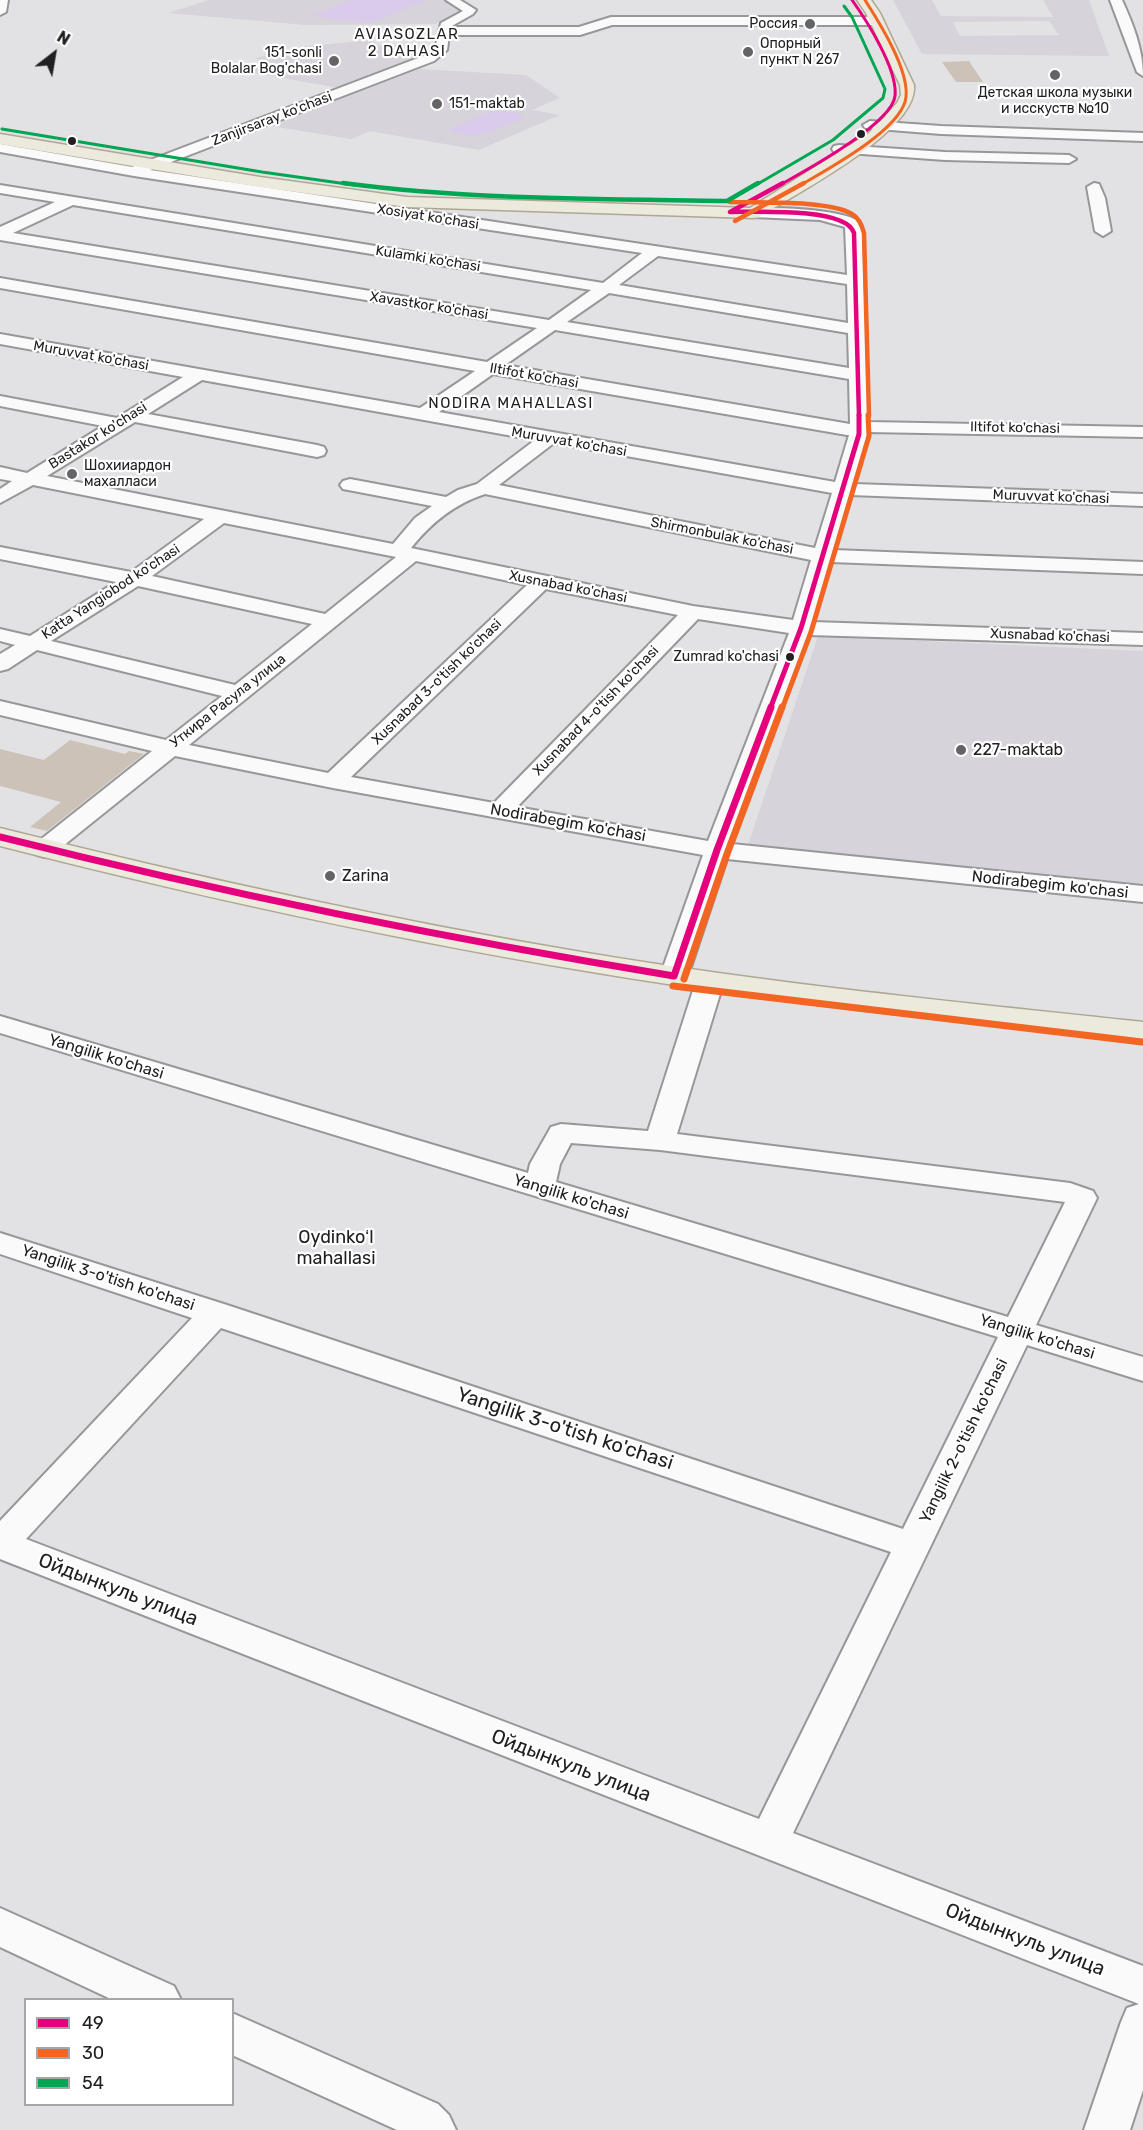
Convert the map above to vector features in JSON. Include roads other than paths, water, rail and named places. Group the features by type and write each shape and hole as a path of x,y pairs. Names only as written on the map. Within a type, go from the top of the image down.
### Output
{"main road":[{"path":"852,0 871,21"},
{"path":"730,212 753,213 847,150 904,105 908,95 907,85 871,21 864,0"},
{"name":"Xosiyat ko'chasi","path":"0,139 260,182 423,203 730,212"},
{"path":"730,212 847,150"},
{"path":"0,837 350,919 565,959 710,981 1143,1032"}],"street":[{"path":"0,12 2,0"},
{"name":"Zanjirsaray ko'chasi","path":"112,182 152,164 430,58 441,50 445,25 470,10 452,0"},
{"path":"1116,0 1143,72"},
{"path":"445,31 580,32 611,21 871,21"},
{"path":"877,126 1143,137"},
{"name":"Xosiyat ko'chasi","path":"0,148 134,172 856,281"},
{"path":"847,150 1069,159"},
{"path":"1094,187 1104,231"},
{"name":"Kulamki ko'chasi","path":"0,189 857,329"},
{"path":"0,234 90,192"},
{"path":"674,976 717,850 801,628 860,428 855,233 849,223 820,216 753,213"},
{"name":"Xavastkor ko'chasi","path":"0,234 859,375"},
{"path":"422,416 607,287 654,251"},
{"name":"Iltifot ko'chasi","path":"0,283 847,430 875,426 1143,432"},
{"name":"Muruvvat ko'chasi","path":"0,339 197,376 842,489 1143,500"},
{"name":"Bastakor ko'chasi","path":"0,497 197,376"},
{"path":"0,401 317,451"},
{"name":"Уткира Расула улица","path":"44,849 328,621 405,553 422,522 448,503 484,488 549,438"},
{"name":"Xusnabad ko'chasi","path":"0,473 693,612 801,628 1143,639"},
{"path":"350,485 448,503"},
{"name":"Shirmonbulak ko'chasi","path":"484,488 824,556 1143,568"},
{"name":"Katta Yangiobod ko'chasi","path":"0,664 135,579 220,517"},
{"path":"0,553 135,579 328,621"},
{"name":"Xusnabad 3-o'tish ko'chasi","path":"333,781 542,582"},
{"name":"Xusnabad 4-o'tish ko'chasi","path":"499,811 693,612"},
{"path":"0,635 239,693"},
{"name":"Nodirabegim ko'chasi","path":"0,708 169,748 333,781 717,850 1143,894"},
{"path":"660,1141 710,981"},
{"name":"Yangilik ko'chasi","path":"0,1024 1143,1369"},
{"name":"Yangilik 2-o'tish ko'chasi","path":"540,1188 545,1164 561,1133 660,1141 1079,1195 1082,1198 768,1842"},
{"name":"Yangilik 3-o'tish ko'chasi","path":"0,1243 914,1546"},
{"name":"Yangilik 3-o'tish ko'chasi","path":"0,1544 216,1313"},
{"name":"Ойдынкуль улица","path":"0,1544 1143,1986"},
{"path":"0,1927 155,1998"},
{"path":"1107,2130 1143,2022"},
{"path":"234,2034 422,2119 433,2130"}],"place":[{"name":"Россия","path":"810,24"},
{"name":"Опорный пункт N 267","path":"748,52"},
{"name":"151-sonli Bolalar Bog'chasi","path":"334,61"},
{"name":"Детская школа музыки и исскуств №10","path":"1055,75"},
{"name":"151-maktab","path":"437,104"},
{"name":"Шохииардон махалласи","path":"72,474"},
{"name":"Zumrad ko'chasi","path":"790,657"},
{"name":"227-maktab","path":"961,750"},
{"name":"Zarina","path":"330,876"}],"district":[{"name":"AVIASOZLAR 2 DAHASI","path":"407,44"},
{"name":"NODIRA MAHALLASI","path":"511,404"},
{"name":"Oydinkoʻl mahallasi","path":"336,1248"}]}
